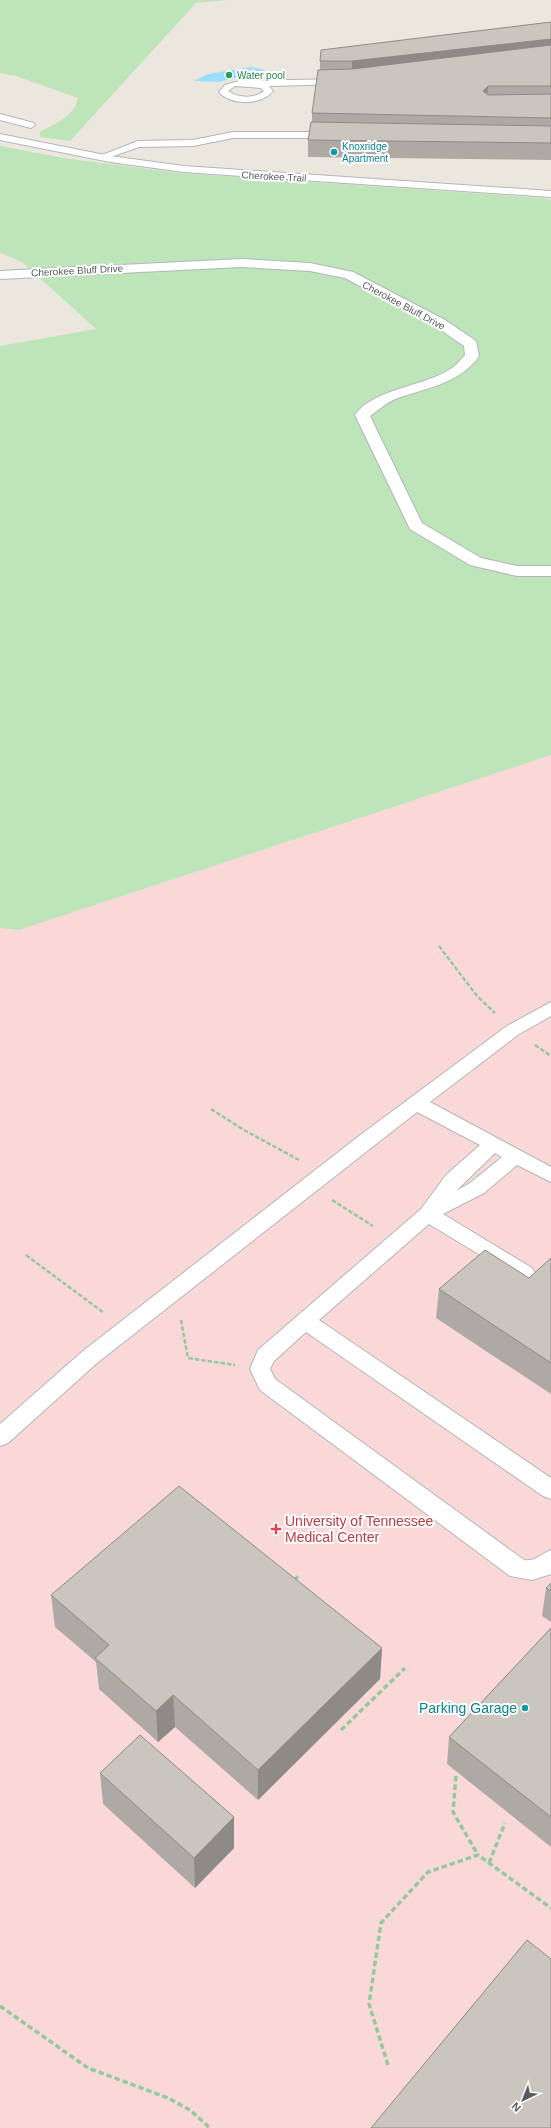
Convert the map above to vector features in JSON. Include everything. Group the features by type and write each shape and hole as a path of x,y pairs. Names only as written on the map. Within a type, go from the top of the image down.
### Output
{"street":[{"name":"Cherokee Trail","path":"0,137 102,157 184,169 233,174 389,182 551,194"},
{"name":"Cherokee Bluff Drive","path":"0,274 240,263 310,267 349,275 440,322 471,344 472,356 457,372 435,382 386,398 362,415 416,526 476,562 517,571 551,571"}],"lane":[{"path":"258,84 352,81"},
{"path":"0,117 31,125"},
{"path":"102,157 138,144 193,143 233,135 339,135"},
{"path":"0,1437 90,1357 416,1103 513,1030 551,1008"},
{"path":"416,1103 551,1175"},
{"path":"493,1144 453,1180 428,1214 265,1356 260,1369 267,1384 518,1569 530,1572 543,1568 551,1560"},
{"path":"428,1214 477,1188 515,1156"},
{"path":"428,1214 525,1273"},
{"path":"305,1322 551,1490"}],"path":[{"path":"440,946 477,996 513,1030 551,1056"},
{"path":"26,1255 109,1317"},
{"path":"188,1358 208,1361"},
{"path":"288,1586 300,1575"},
{"path":"341,1730 405,1668"},
{"path":"456,1776 453,1812 478,1855 551,1908"},
{"path":"489,1863 505,1822"},
{"path":"388,2065 369,2004 381,1924 428,1872 478,1855"},
{"path":"0,2006 88,2068 168,2098 190,2110 210,2128"}],"shaded area":[{"name":"University of Tennessee Medical Center","path":"551,755 551,2128 0,2128 0,928 19,930"}],"green space":[{"path":"0,0 226,0 196,3 70,141 40,137 40,132 64,119 73,110 78,98 16,76 0,73"},
{"path":"0,146 70,159 180,173 541,198 551,200 551,755 19,930 0,928 0,346 96,329 22,262 0,253"}],"water":[{"name":"Water pool","path":"251,67 266,70 219,82 194,81 208,74"}],"building":[{"path":"551,22 551,39 352,61 320,61 321,50"},
{"path":"551,45 551,86 488,86 483,91 488,95 551,94 551,118 312,113 318,70 353,69"},
{"path":"311,122 551,126 551,143 308,140"},
{"path":"485,1250 529,1278 551,1258 551,1363 439,1289"},
{"path":"179,1486 382,1648 258,1770 173,1695 156,1711 95,1658 109,1645 51,1595"},
{"path":"551,1583 551,1591 546,1588"},
{"name":"Parking Garage","path":"551,1628 551,1817 449,1737"},
{"path":"140,1735 234,1817 194,1858 100,1773"},
{"path":"527,1940 551,1959 551,2128 371,2128"}],"place":[{"name":"Water pool","path":"229,75"},
{"name":"Knoxridge Apartment","path":"334,152"},
{"name":"University of Tennessee Medical Center","path":"276,1529"},
{"name":"Parking Garage","path":"525,1708"}]}
